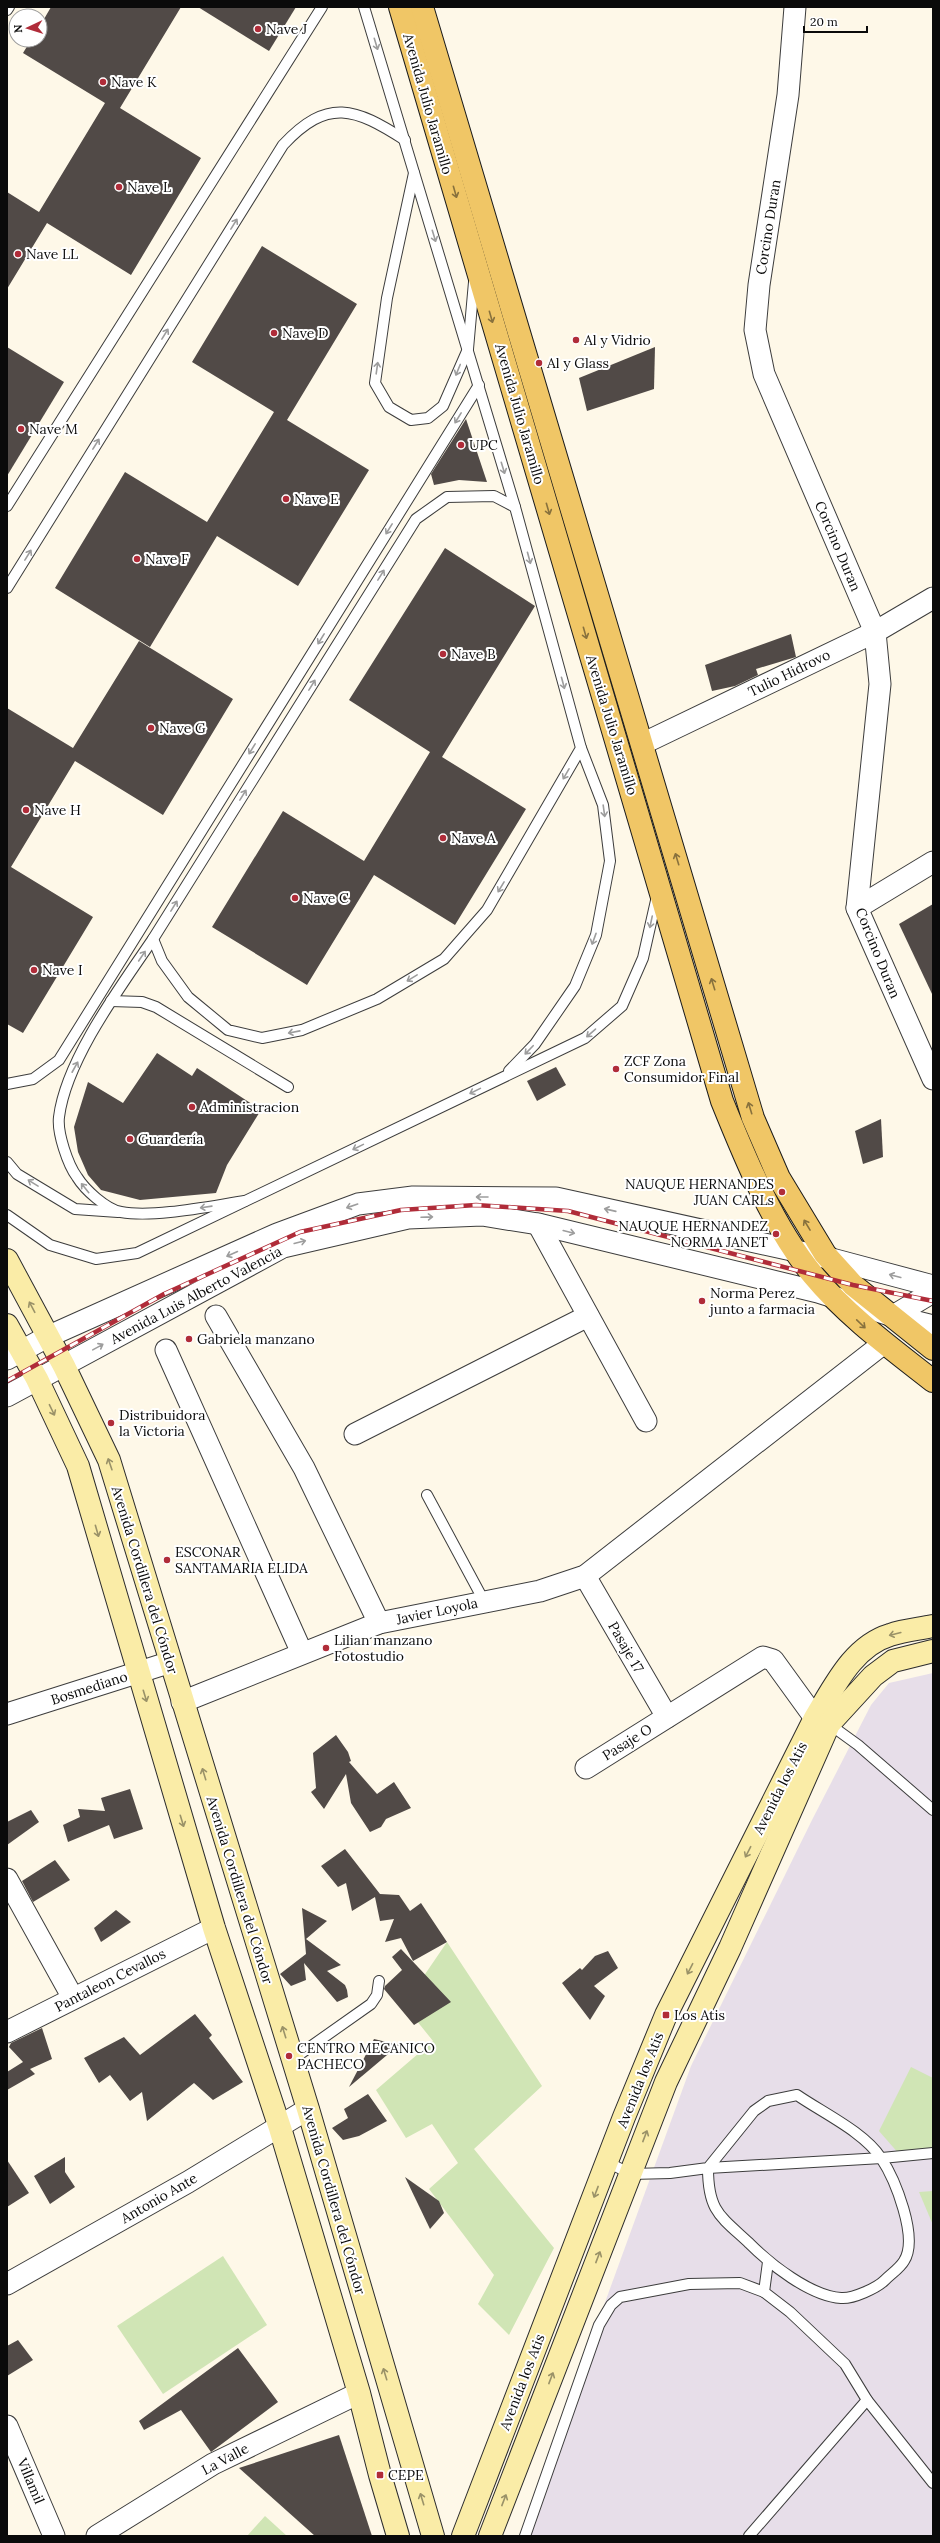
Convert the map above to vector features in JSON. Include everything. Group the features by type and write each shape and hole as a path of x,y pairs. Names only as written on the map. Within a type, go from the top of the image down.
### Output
{"main road":[{"name":"Avenida Julio Jaramillo","path":"400,7 722,1101 745,1160 798,1253 812,1274 833,1297 884,1343 933,1381"},
{"name":"Avenida Julio Jaramillo","path":"422,7 753,1118 779,1178 828,1258 853,1285 933,1349"}],"street":[{"name":"Corcino Duran","path":"796,7 788,95 759,285 755,330 764,374 876,632 880,684 857,908 933,1079"},
{"name":"Tulio Hidrovo","path":"642,744 876,632 933,598"},
{"path":"857,908 933,862"},
{"name":"Avenida Luis Alberto Valencia","path":"14,1355 47,1337 276,1234 358,1204 413,1197 556,1198 798,1253 828,1258 933,1286"},
{"name":"Avenida Luis Alberto Valencia","path":"7,1396 283,1247 408,1218 482,1215 538,1224 833,1297 893,1316 933,1326"},
{"path":"538,1224 646,1421"},
{"name":"Avenida Cordillera del Cóndor","path":"7,1260 47,1337 64,1366 109,1460 182,1702 293,2059 433,2536"},
{"path":"893,1316 933,1292"},
{"path":"216,1316 304,1468 379,1623"},
{"path":"356,1434 588,1316"},
{"path":"7,1325 14,1355 37,1379 78,1466 214,1928 280,2128 359,2393 380,2475 398,2536"},
{"name":"Javier Loyola","path":"182,1702 379,1623 540,1591 585,1576 884,1343"},
{"path":"166,1350 302,1653"},
{"name":"Pasaje 17","path":"585,1576 667,1717"},
{"name":"Avenida los Atis","path":"490,2536 666,2082 730,1948 843,1673 864,1649 889,1635 933,1626"},
{"name":"Avenida los Atis","path":"463,2536 607,2162 666,2015 822,1721 873,1676 893,1661 933,1651"},
{"name":"Pasaje O","path":"586,1768 764,1657 773,1660 822,1721"},
{"name":"Bosmediano","path":"7,1714 171,1662"},
{"path":"7,1880 73,1998"},
{"name":"Pantaleon Cevallos","path":"7,2032 214,1928"},
{"name":"Antonio Ante","path":"7,2284 280,2128 308,2109"},
{"name":"La Valle","path":"97,2536 213,2464 359,2393"},
{"name":"Villamil","path":"7,2426 54,2536"}],"lane":[{"path":"7,506 322,7"},
{"path":"364,7 515,507 581,748 603,805 610,861 596,936 575,986 535,1044 504,1077"},
{"path":"7,588 283,145 301,126 327,114 352,112 373,121 405,140"},
{"path":"414,172 387,298 375,383 389,407 411,420 428,418 443,406 468,349 476,264"},
{"path":"7,1084 33,1079 60,1060 479,385"},
{"path":"120,1212 87,1192 69,1165 59,1118 69,1077 111,1001 154,939 416,519 447,497 494,496 515,507"},
{"path":"154,939 162,961 188,997 228,1030 262,1038 302,1030 378,999 444,959 487,910 581,748"},
{"path":"7,1215 50,1245 96,1259 137,1254 585,1038 622,1006 643,958 659,884"},
{"path":"111,1001 142,1002 156,1007 288,1087"},
{"path":"7,1162 17,1174 75,1209 120,1212 164,1212 245,1201"},
{"path":"428,1495 484,1601"},
{"path":"822,1721 858,1745 933,1810"},
{"path":"293,2059 371,2004 377,1996 379,1981"},
{"path":"797,2095 866,2141 882,2158 900,2199 909,2229 905,2260 877,2288 842,2298 812,2289 768,2262 715,2211 708,2190 708,2168 754,2111 768,2101 797,2095"},
{"path":"607,2162 630,2174 670,2174 708,2168 882,2158 933,2152"},
{"path":"764,2292 768,2262"},
{"path":"525,2536 599,2325 611,2305 620,2296 688,2284 740,2283 764,2292 790,2312 845,2364 867,2400 933,2483"},
{"path":"749,2536 867,2400"}],"shaded area":[{"path":"933,1673 933,2536 520,2536 691,2066 812,1820 871,1705 889,1683"}],"green space":[{"path":"447,1942 542,2086 474,2149 554,2248 509,2335 478,2304 494,2275 429,2189 458,2163 432,2124 406,2138 376,2090 433,2041 404,2005"},
{"path":"911,2067 933,2078 933,2153 900,2155 879,2131"},
{"path":"933,2191 933,2225 919,2192"},
{"path":"223,2256 267,2325 163,2394 117,2326"},
{"path":"265,2516 287,2536 247,2536"}],"building":[{"path":"51,7 181,7 120,108 201,158 131,275 47,223 7,289 7,192 39,212 105,103 23,53 26,48 48,48 48,12"},
{"name":"Nave J","path":"198,7 296,7 269,51"},
{"path":"262,246 357,304 287,420 369,470 298,586 217,536 150,647 55,588 125,472 207,522 274,412 192,362"},
{"name":"Nave M","path":"7,347 64,382 7,476"},
{"path":"655,347 654,389 587,411 579,378"},
{"name":"UPC","path":"466,419 487,482 459,480 434,485 431,474"},
{"path":"445,548 535,606 442,757 526,809 455,925 374,875 307,985 212,927 283,811 364,861 430,752 349,700"},
{"path":"791,634 796,657 756,669 758,675 735,686 712,691 705,665"},
{"path":"139,641 233,699 163,815 75,761 11,867 93,917 23,1033 7,1024 7,708 73,748"},
{"path":"933,904 933,996 899,924"},
{"path":"157,1053 192,1076 197,1068 261,1110 227,1165 216,1193 140,1200 101,1190 88,1175 78,1152 74,1127 88,1082 123,1103"},
{"path":"556,1067 566,1085 537,1101 527,1081"},
{"path":"881,1119 883,1157 863,1164 855,1131"},
{"path":"336,1735 348,1752 351,1761 349,1762 377,1794 394,1782 411,1808 386,1819 381,1827 370,1832 351,1803 346,1774 324,1809 311,1792 316,1788 313,1753"},
{"path":"130,1789 143,1829 114,1839 109,1825 68,1842 63,1825 80,1817 78,1809 105,1811 101,1798"},
{"path":"31,1810 39,1822 7,1845 7,1822"},
{"path":"345,1849 380,1894 399,1895 410,1911 421,1903 447,1942 413,1961 401,1938 385,1942 394,1919 380,1921 375,1897 352,1911 346,1883 338,1887 321,1866"},
{"path":"55,1860 70,1880 33,1902 22,1881"},
{"path":"302,1908 327,1921 306,1939 341,1965 327,1971 345,1985 347,1990 348,1997 337,2002 304,1963 306,1980 291,1986 280,1974 306,1954"},
{"path":"116,1910 131,1922 101,1942 94,1928"},
{"path":"401,1949 451,2002 414,2025 384,1989 385,1986 402,1970 392,1957"},
{"path":"608,1951 618,1968 594,1986 605,1996 590,2020 562,1983 580,1968 582,1970 595,1956"},
{"path":"195,2014 212,2035 209,2038 243,2082 213,2100 194,2083 147,2121 142,2092 130,2101 110,2075 99,2083 84,2058 124,2037 140,2055"},
{"path":"42,2028 52,2059 30,2069 35,2074 7,2090 7,2072 23,2062 9,2047 11,2043"},
{"path":"374,2039 399,2045 349,2087"},
{"path":"368,2094 387,2121 359,2136 343,2140 332,2128 348,2118 344,2109"},
{"path":"65,2157 65,2172 75,2187 50,2204 34,2176"},
{"path":"7,2160 29,2193 7,2207"},
{"path":"405,2177 439,2201 444,2213 430,2229"},
{"path":"18,2340 33,2360 7,2376 7,2346"},
{"path":"238,2348 278,2402 211,2452 181,2410 144,2430 139,2421"},
{"path":"339,2435 372,2536 315,2536 239,2468"}],"railway":[{"path":"7,1381 164,1294 300,1232 401,1210 476,1205 568,1211 853,1285 933,1301"}],"place":[{"name":"Nave J","path":"258,29"},
{"name":"Nave K","path":"103,82"},
{"name":"Nave L","path":"119,187"},
{"name":"Nave LL","path":"18,254"},
{"name":"Nave D","path":"274,333"},
{"name":"Al y Vidrio","path":"576,340"},
{"name":"Al y Glass","path":"539,363"},
{"name":"Nave M","path":"21,429"},
{"name":"UPC","path":"461,445"},
{"name":"Nave E","path":"286,499"},
{"name":"Nave F","path":"137,559"},
{"name":"Nave B","path":"443,654"},
{"name":"Nave G","path":"151,728"},
{"name":"Nave H","path":"26,810"},
{"name":"Nave A","path":"443,838"},
{"name":"Nave C","path":"295,898"},
{"name":"Nave I","path":"34,970"},
{"name":"ZCF Zona Consumidor Final","path":"616,1069"},
{"name":"Administracion","path":"192,1107"},
{"name":"Guardería","path":"130,1139"},
{"name":"NAUQUE HERNANDES JUAN CARLs","path":"782,1192"},
{"name":"NAUQUE HERNANDEZ NORMA JANET","path":"776,1234"},
{"name":"Norma Perez junto a farmacia","path":"702,1301"},
{"name":"Gabriela manzano","path":"189,1339"},
{"name":"Distribuidora la Victoria","path":"111,1423"},
{"name":"ESCONAR SANTAMARIA ELIDA","path":"167,1560"},
{"name":"Lilian manzano Fotostudio","path":"326,1648"},
{"name":"Los Atis","path":"666,2015"},
{"name":"CENTRO MECANICO PACHECO","path":"289,2056"},
{"name":"CEPE","path":"380,2475"}]}
